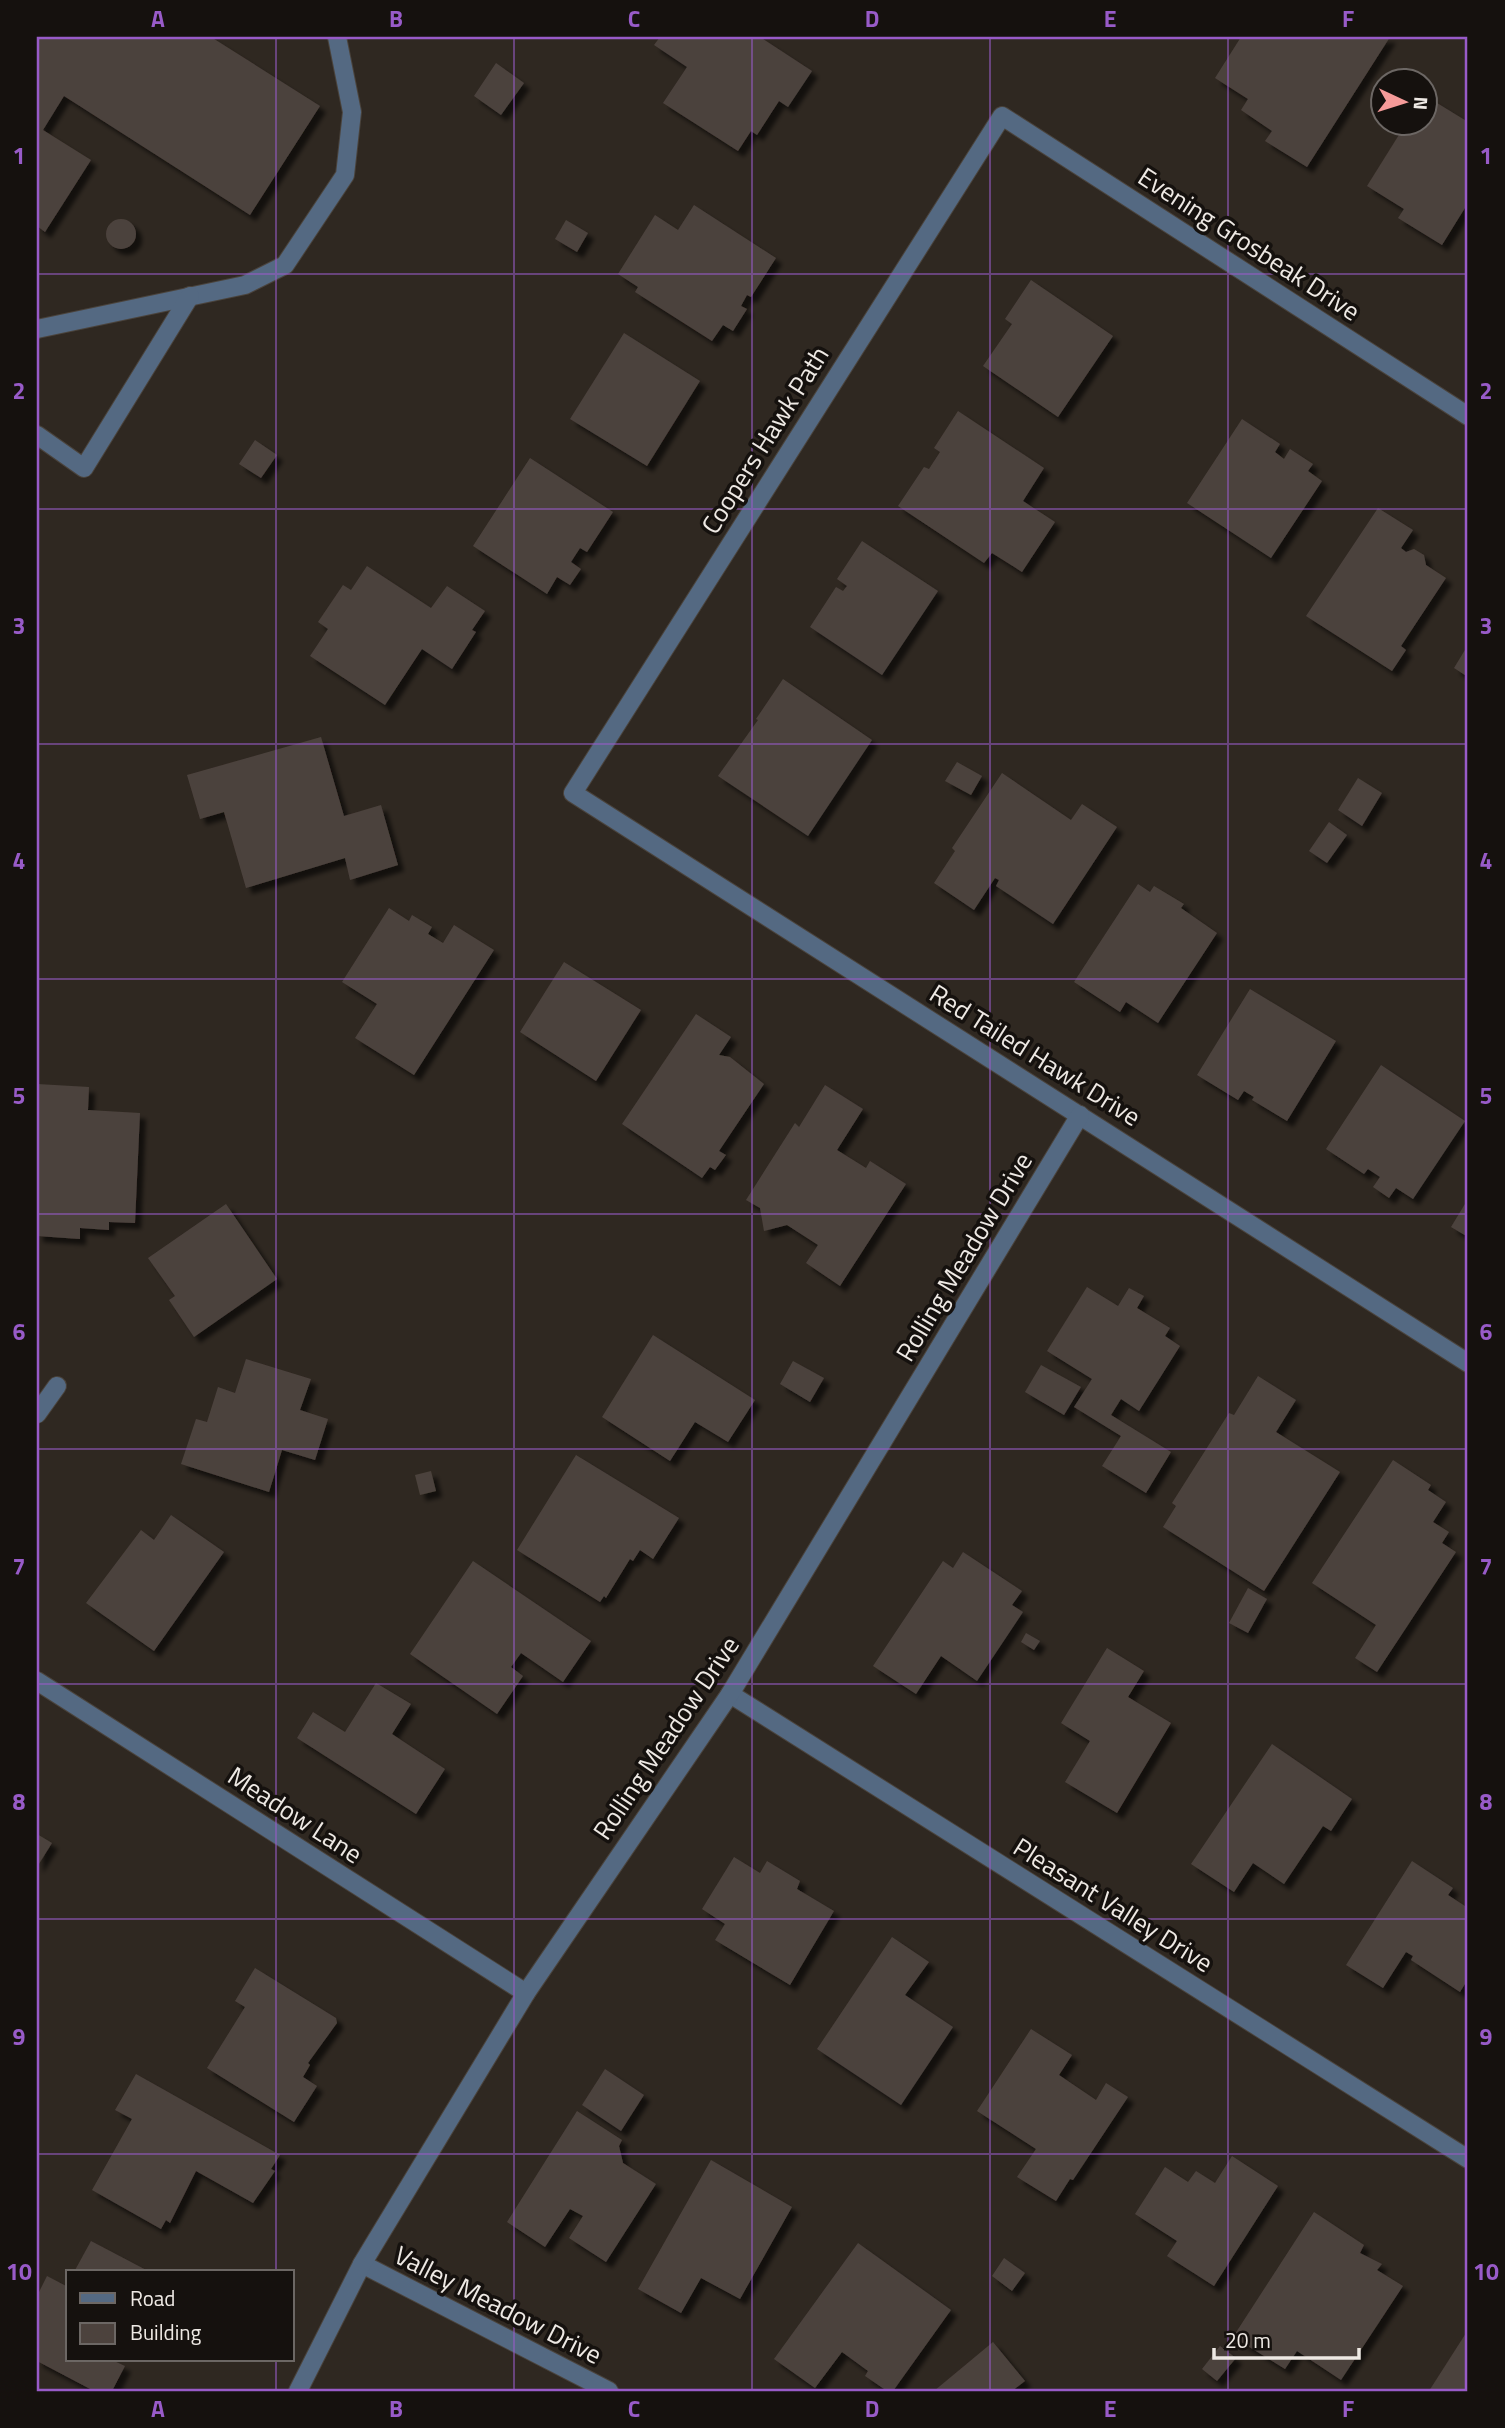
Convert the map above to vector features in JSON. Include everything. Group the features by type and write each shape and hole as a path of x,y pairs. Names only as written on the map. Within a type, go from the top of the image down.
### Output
{"street":[{"path":"37,330 245,285 285,265 345,175 352,112 337,37"},
{"name":"Evening Grosbeak Drive","path":"1002,116 1468,416"},
{"name":"Coopers Hawk Path","path":"573,793 1002,116"},
{"path":"37,435 85,468 190,296"},
{"name":"Red Tailed Hawk Drive","path":"573,793 1468,1363"},
{"name":"Rolling Meadow Drive","path":"298,2391 362,2264 526,1993 730,1694 1080,1115"},
{"path":"37,1414 57,1386"},
{"name":"Meadow Lane","path":"37,1681 526,1993"},
{"name":"Pleasant Valley Drive","path":"730,1694 1468,2159"},
{"name":"Valley Meadow Drive","path":"362,2264 609,2391"}],"building":[{"path":"37,37 211,37 320,106 250,215 64,96 43,130 91,160 45,232 37,226"},
{"path":"660,37 760,37 812,71 788,107 779,101 757,135 751,131 738,151 663,103 687,67 654,45"},
{"path":"1241,37 1390,37 1371,66 1368,66 1368,71 1307,167 1265,141 1272,131 1241,110 1248,99 1215,78"},
{"path":"496,63 524,83 501,115 474,96"},
{"path":"1438,104 1468,122 1468,203 1442,245 1398,218 1404,209 1367,186 1398,136 1438,136"},
{"path":"694,205 776,258 751,297 747,295 741,306 747,309 733,331 723,325 712,341 635,292 638,287 618,274 655,215 678,230"},
{"path":"121,219 132,223 136,234 132,245 121,249 110,245 106,234 110,223"},
{"path":"566,220 588,233 577,252 555,239"},
{"path":"1031,280 1113,336 1058,417 983,366 1012,324 1005,319"},
{"path":"624,333 700,381 647,466 570,419"},
{"path":"958,411 1044,468 1023,501 1055,522 1022,572 992,553 984,563 898,506 924,467 929,469 940,452 934,448"},
{"path":"1242,419 1280,444 1275,452 1284,459 1290,449 1313,464 1308,471 1322,481 1271,558 1187,503"},
{"path":"255,440 277,455 261,478 239,464"},
{"path":"530,458 613,512 587,552 580,548 571,562 581,569 570,585 557,577 547,594 473,546"},
{"path":"1378,508 1413,530 1401,548 1406,552 1414,549 1424,555 1426,565 1446,578 1401,646 1406,650 1392,671 1306,616"},
{"path":"862,541 938,591 882,675 810,627 836,587 843,591 847,586 837,579"},
{"path":"367,566 431,608 447,586 485,611 472,630 476,632 452,669 422,649 385,705 310,656 328,629 318,622 343,585 351,590"},
{"path":"1468,645 1468,677 1454,668"},
{"path":"783,679 872,740 808,836 718,776"},
{"path":"321,737 344,816 381,805 398,865 350,880 345,858 246,888 224,812 200,819 187,775"},
{"path":"957,762 982,776 971,795 945,781"},
{"path":"1002,773 1071,820 1082,804 1117,827 1053,924 996,886 999,880 995,878 974,910 934,883 955,851 952,848"},
{"path":"1358,778 1382,793 1362,826 1338,810"},
{"path":"1329,822 1347,835 1327,863 1309,851"},
{"path":"1138,884 1150,892 1154,886 1184,904 1181,908 1217,933 1158,1023 1126,1002 1120,1012 1074,982"},
{"path":"389,908 409,921 412,915 432,927 428,934 443,943 454,925 494,950 414,1075 355,1038 377,1004 342,982"},
{"path":"564,962 641,1010 596,1081 520,1032"},
{"path":"1250,989 1336,1041 1287,1121 1252,1100 1254,1097 1244,1091 1238,1100 1197,1075"},
{"path":"696,1014 731,1037 719,1055 730,1057 764,1084 719,1151 726,1155 715,1170 710,1167 702,1178 622,1124"},
{"path":"1381,1065 1465,1121 1413,1199 1396,1188 1389,1198 1373,1187 1380,1177 1368,1169 1364,1174 1326,1149"},
{"path":"37,1084 89,1087 88,1110 140,1113 135,1223 109,1222 109,1230 80,1228 80,1239 37,1236"},
{"path":"825,1085 863,1109 837,1150 866,1168 870,1161 906,1184 840,1286 806,1263 818,1245 787,1225 764,1231 760,1208 746,1200 795,1123 799,1127"},
{"path":"1468,1199 1468,1237 1451,1227"},
{"path":"226,1204 277,1279 194,1337 169,1300 175,1296 148,1258"},
{"path":"1087,1287 1118,1306 1129,1288 1144,1296 1137,1308 1170,1328 1165,1336 1180,1346 1139,1411 1121,1399 1111,1415 1171,1452 1146,1493 1102,1466 1121,1436 1074,1407 1092,1379 1047,1351"},
{"path":"653,1335 755,1400 728,1442 695,1422 670,1461 602,1417"},
{"path":"246,1359 311,1379 300,1410 328,1419 315,1460 282,1450 269,1492 181,1464 196,1419 207,1422 218,1387 235,1393"},
{"path":"793,1361 824,1378 810,1402 780,1384"},
{"path":"1041,1365 1081,1387 1064,1415 1025,1392"},
{"path":"1258,1376 1296,1400 1276,1432 1340,1472 1264,1591 1163,1527 1176,1506 1172,1503 1229,1413 1234,1415"},
{"path":"576,1455 679,1518 653,1559 640,1550 633,1561 630,1559 606,1598 604,1596 600,1602 517,1550"},
{"path":"1393,1460 1431,1485 1428,1490 1446,1502 1433,1522 1449,1532 1442,1543 1456,1552 1377,1672 1355,1658 1376,1625 1312,1583"},
{"path":"431,1471 436,1491 420,1495 415,1475"},
{"path":"171,1515 224,1552 154,1651 86,1603 141,1530 154,1540"},
{"path":"963,1552 1022,1591 1012,1605 1023,1612 977,1681 941,1656 916,1694 873,1666 943,1561 953,1568"},
{"path":"473,1561 591,1641 563,1682 521,1653 511,1667 523,1676 497,1714 410,1654"},
{"path":"1248,1588 1267,1599 1248,1633 1229,1623"},
{"path":"1026,1633 1040,1641 1034,1650 1021,1642"},
{"path":"1107,1648 1144,1671 1128,1697 1171,1723 1117,1813 1065,1782 1090,1741 1061,1723"},
{"path":"376,1683 411,1704 392,1734 445,1769 416,1814 297,1738 313,1712 345,1732"},
{"path":"1272,1744 1352,1799 1331,1831 1323,1826 1284,1884 1253,1863 1234,1892 1191,1864"},
{"path":"37,1834 52,1843 37,1867"},
{"path":"734,1857 760,1873 767,1861 800,1881 797,1889 834,1911 790,1985 715,1940 725,1924 702,1909"},
{"path":"1412,1861 1453,1888 1448,1895 1468,1908 1468,1979 1460,1992 1411,1960 1413,1956 1406,1952 1383,1988 1346,1965"},
{"path":"892,1937 929,1962 905,1995 953,2027 901,2105 817,2049"},
{"path":"255,1968 336,2018 337,2023 308,2063 310,2065 303,2077 317,2086 294,2122 207,2068 245,2007 235,2001"},
{"path":"1031,2029 1072,2055 1059,2075 1096,2100 1106,2083 1128,2097 1056,2201 1017,2177 1036,2149 977,2111"},
{"path":"605,2069 644,2095 621,2131 582,2105"},
{"path":"136,2074 280,2155 271,2169 275,2171 253,2203 196,2171 170,2223 166,2220 161,2229 92,2190 132,2119 115,2110"},
{"path":"577,2111 622,2140 619,2146 623,2163 656,2184 606,2262 569,2238 583,2216 570,2209 545,2247 507,2222"},
{"path":"1232,2156 1278,2186 1214,2286 1167,2256 1177,2241 1135,2214 1165,2167 1188,2182 1196,2171 1215,2183"},
{"path":"711,2160 792,2207 740,2299 701,2278 681,2313 638,2289"},
{"path":"1314,2212 1364,2245 1360,2253 1382,2264 1377,2270 1403,2286 1341,2380 1297,2351 1285,2369 1233,2337"},
{"path":"91,2241 146,2270 75,2270"},
{"path":"858,2243 951,2310 893,2391 887,2391 865,2376 868,2371 842,2352 815,2388 774,2359"},
{"path":"1004,2258 1025,2273 1012,2291 992,2276"},
{"path":"47,2276 66,2286 66,2362 116,2362 125,2366 112,2391 94,2391 37,2361 37,2296"},
{"path":"1468,2330 1468,2391 1429,2391"},
{"path":"993,2342 1025,2381 1012,2391 934,2391"},
{"path":"1220,2346 1236,2358 1217,2381 1202,2369"}]}
